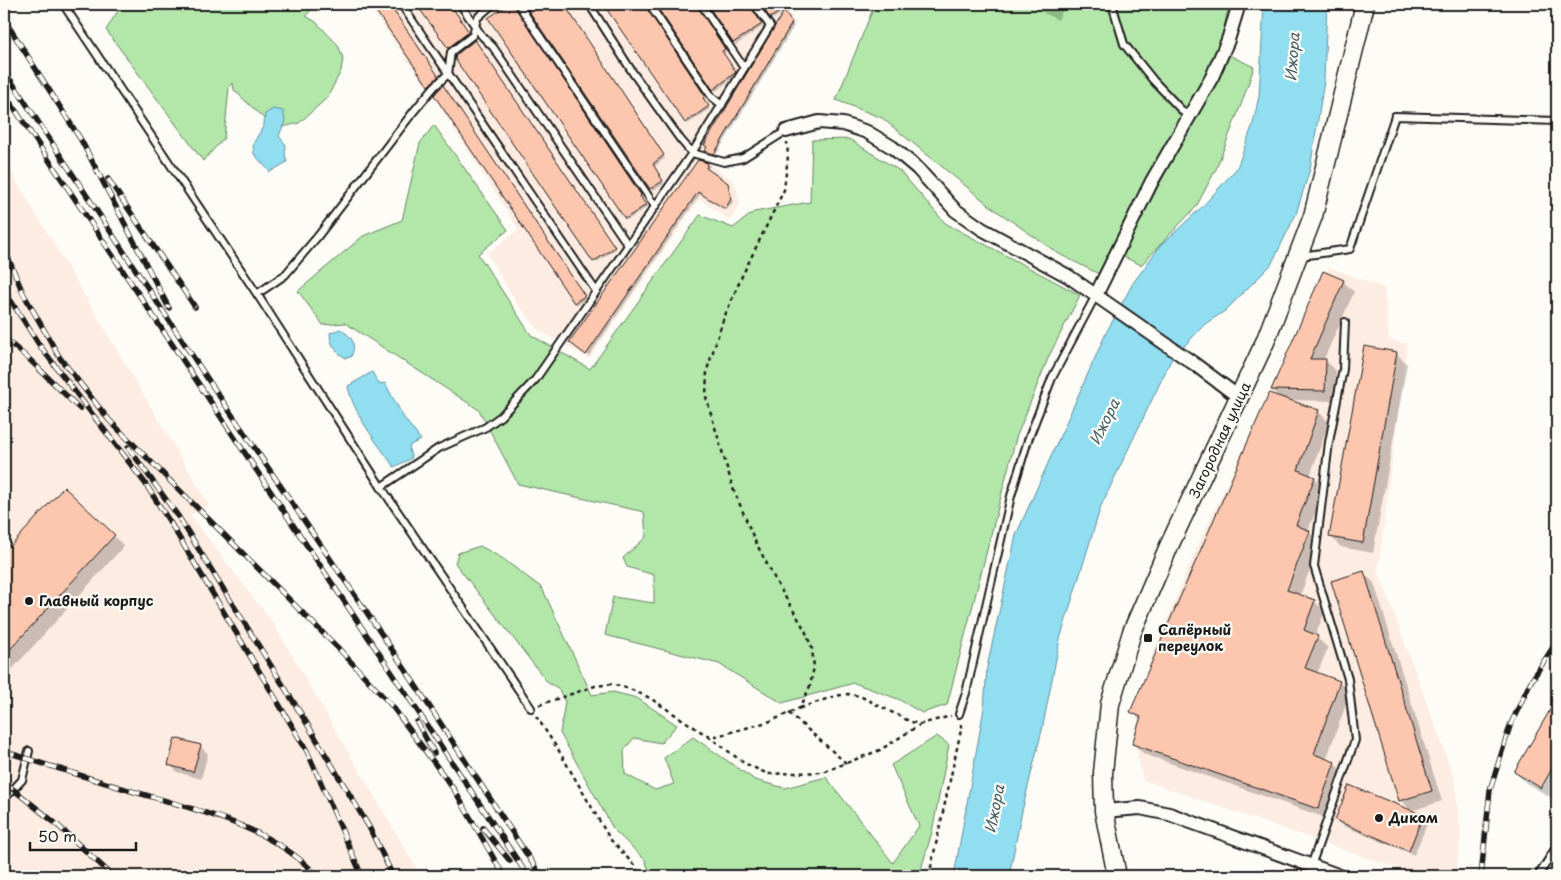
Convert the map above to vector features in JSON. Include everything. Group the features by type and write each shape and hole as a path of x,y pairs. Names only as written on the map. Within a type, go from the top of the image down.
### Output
{"main road":[{"name":"Загородная улица","path":"1117,876 1104,811 1103,774 1110,704 1132,632 1265,342 1313,216 1365,4"}],"street":[{"path":"1096,295 1152,181 1189,118 1218,62 1228,40 1238,4"},
{"path":"786,131 820,122 843,124 867,132 892,147 917,168 955,210 982,230 1068,276 1240,398"},
{"path":"1104,811 1140,808 1169,814 1340,876"}],"lane":[{"path":"63,4 257,294 382,487 531,708"},
{"path":"400,4 596,291"},
{"path":"460,4 493,47 628,245"},
{"path":"257,294 285,276 318,236 414,111 434,87 448,74 451,52 473,35 477,18 493,4"},
{"path":"518,4 655,206"},
{"path":"588,4 633,73 692,153 724,162 742,158 786,131"},
{"path":"649,4 712,96 722,105"},
{"path":"701,4 744,68"},
{"path":"382,487 439,448 486,427 501,416 535,380 692,153 770,26 754,4"},
{"path":"1112,4 1124,44 1153,80 1189,118"},
{"path":"1297,257 1350,249 1395,116 1557,121"},
{"path":"959,714 966,693 1011,496 1028,440 1052,378 1096,295"},
{"path":"1311,866 1355,740 1348,679 1314,566 1328,442 1343,369 1345,322"},
{"path":"4,799 22,780 29,751"},
{"path":"1538,876 1557,846"}],"path":[{"path":"786,131 788,156 784,190 723,320 708,370 706,396 733,488 755,541 805,630 812,649 814,667 810,686 800,708"},
{"path":"640,876 634,865 610,839 559,750 531,708 595,686 612,684 630,688 650,698 744,763 768,774 823,772 880,750 921,724 959,714 961,730 929,876"},
{"path":"706,735 718,736 772,721 800,708 835,696 848,694 860,696 911,722 921,724"},
{"path":"789,713 846,763"}],"shaded area":[{"path":"367,4 782,4 795,22 710,164 735,182 740,204 730,220 699,199 589,359 539,330 516,302 487,253 519,230 430,92"},
{"path":"4,160 209,505 190,515 273,623 421,876 4,876"},
{"name":"Диком","path":"1329,267 1384,288 1389,340 1407,344 1378,570 1455,781 1461,838 1455,876 1419,876 1143,780 1140,769 1135,735 1148,667 1193,556"}],"green space":[{"path":"122,4 313,4 313,7 306,16 316,22 338,45 343,58 341,71 327,98 299,123 275,129 234,90 233,83 229,88 224,138 203,161 106,30"},
{"path":"875,4 1229,4 1222,37 1209,74 1099,274 1059,254 994,209 882,118 836,100"},
{"path":"1227,54 1254,67 1216,169 1196,207 1141,265 1122,256"},
{"path":"434,125 508,230 478,254 531,335 590,369 700,215 733,228 754,212 810,202 812,140 849,139 900,171 945,223 1080,295 1049,356 1016,438 947,705 922,713 898,699 854,683 782,703 719,664 605,635 613,597 654,603 654,575 627,567 623,558 646,537 644,512 518,484 479,410 345,323 323,325 298,291 363,236 402,220 420,143"},
{"path":"480,546 502,558 542,588 592,695 613,692 637,698 677,725 661,743 634,738 624,750 625,774 655,790 674,784 664,758 693,737 755,780 785,788 826,777 893,863 919,826 891,765 937,736 949,745 932,832 919,876 651,876 645,860 614,830 560,733 565,702 558,688 548,683 455,563 458,553"}],"water":[{"name":"Ижора","path":"1264,4 1327,4 1324,81 1310,169 1296,214 1271,265 1225,311 1205,324 1171,360 1101,506 1060,639 1042,730 1022,811 1009,876 954,876 984,708 987,667 1016,535 1106,333 1133,283 1160,246 1203,206 1237,168 1253,124 1259,96"},
{"path":"273,109 283,111 285,121 279,136 286,145 285,154 287,162 270,172 254,154 253,144 264,125 265,114"},
{"path":"340,329 348,334 352,341 354,348 351,357 346,358 342,356 332,344 330,333"},
{"path":"372,372 379,384 385,383 404,418 421,440 410,445 409,450 412,458 394,467 361,418 348,386"}],"building":[{"path":"371,4 389,4 437,74 438,77 428,86"},
{"path":"416,4 450,4 469,32 448,48"},
{"path":"509,4 513,4 641,195 646,205 625,219 488,18"},
{"path":"524,4 564,4 664,155 653,164 663,181 650,189"},
{"path":"603,4 644,4 705,96 703,98 709,106 685,123"},
{"path":"655,4 696,4 725,49 722,51 736,72 713,90"},
{"path":"707,4 749,4 762,24 733,43"},
{"path":"760,4 791,4 770,18"},
{"path":"784,11 792,23 714,154 704,151 707,147 704,145"},
{"path":"475,40 615,247 593,262 455,59 456,55"},
{"path":"443,85 585,296 574,303 434,95"},
{"path":"698,160 708,163 706,168 728,183 731,199 725,209 698,192 586,355 569,342"},
{"path":"1323,271 1344,280 1310,359 1326,359 1325,391 1271,390"},
{"path":"1364,346 1397,352 1363,543 1329,537"},
{"path":"1269,393 1319,410 1298,470 1315,477 1296,525 1310,531 1287,590 1315,600 1304,630 1318,636 1305,668 1340,681 1314,754 1335,762 1318,809 1132,744 1141,717 1130,712"},
{"name":"Главный корпус","path":"64,487 115,535 4,656 4,540 10,547"},
{"path":"1364,571 1432,791 1399,801 1331,581"},
{"path":"1557,698 1557,760 1541,788 1514,772"},
{"path":"175,738 201,745 193,772 168,765"},
{"name":"Диком","path":"1349,785 1423,815 1409,851 1335,820"}],"railway":[{"path":"4,19 81,140 169,308"},
{"path":"4,70 209,381 395,654 541,876"},
{"path":"4,93 528,876"},
{"path":"108,179 195,307"},
{"path":"4,248 23,293 60,358 109,420 340,650 392,706 455,791 504,876"},
{"path":"4,290 40,346 145,483 171,524 307,751 362,876"},
{"path":"4,338 29,359 80,409"},
{"path":"128,447 178,516 306,722 369,827 393,876"},
{"path":"1481,876 1490,790 1510,726 1530,683 1557,641"},
{"path":"417,722 434,753"},
{"path":"4,751 229,821 278,844 299,859 317,876"},
{"path":"4,782 54,822 113,876"},
{"path":"483,828 510,861"}],"place":[{"name":"Главный корпус","path":"29,601"},
{"name":"Сапёрный переулок","path":"1148,638"},
{"name":"Диком","path":"1379,818"}]}
